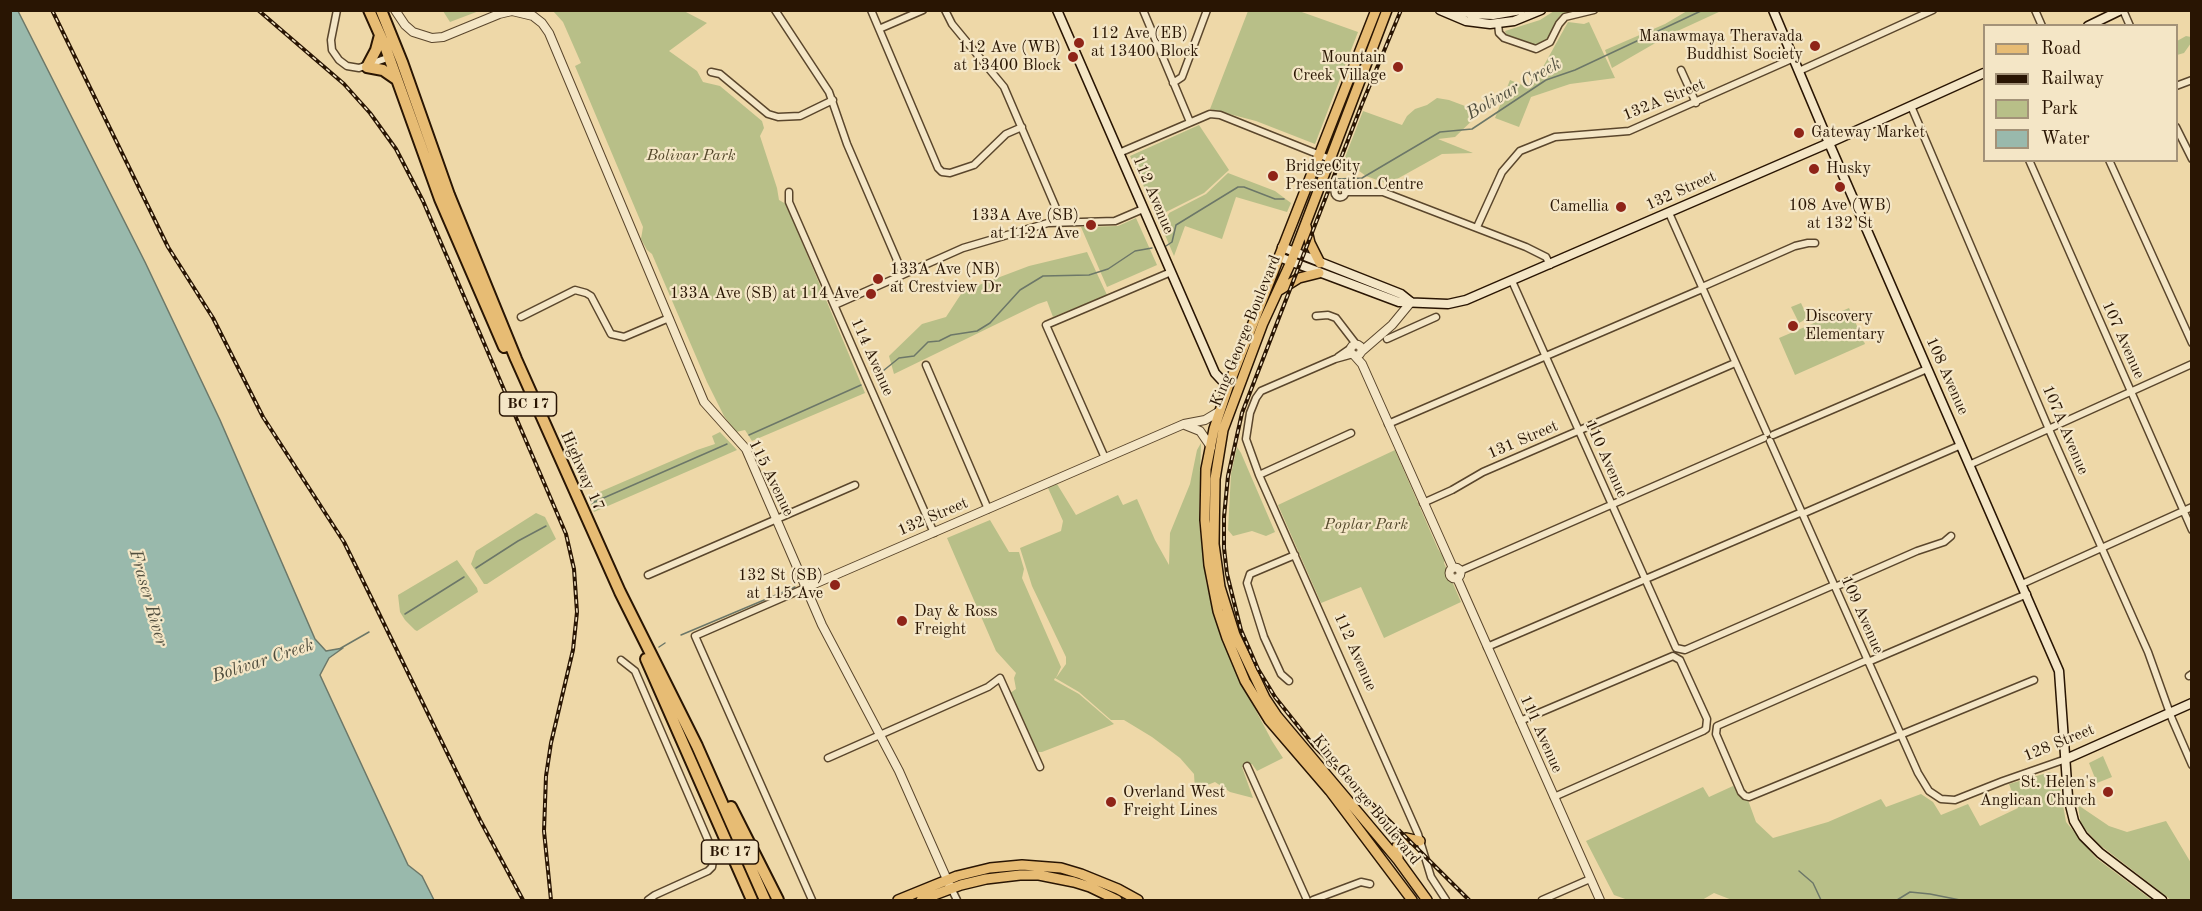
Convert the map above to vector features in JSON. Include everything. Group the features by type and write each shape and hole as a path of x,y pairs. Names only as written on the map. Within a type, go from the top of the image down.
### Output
{"highway":[{"name":"Highway 17","path":"369,10 380,35 394,56 396,79 445,210 505,352 614,596 648,663 752,900"},
{"name":"Highway 17","path":"381,10 394,56 516,360 620,592 697,746 765,900"},
{"path":"380,35 376,50 367,67 383,70 396,79"},
{"path":"697,746 736,816 778,900"}],"main road":[{"name":"112 Avenue","path":"1057,10 1215,374 1228,387"},
{"name":"King George Boulevard","path":"1376,10 1228,387 1211,447 1204,496 1209,564 1218,611 1237,663 1269,720 1330,791 1412,900"},
{"name":"King George Boulevard","path":"1387,10 1293,257 1277,291 1223,430 1213,519 1214,543 1220,587 1235,635 1253,677 1277,716 1398,860 1427,900"},
{"path":"1440,10 1474,23 1498,24 1520,19 1541,10"},
{"path":"1459,10 1471,14 1493,15 1521,10"},
{"name":"108 Avenue","path":"1773,10 2059,671 2069,806 2076,826 2108,860 2162,900"},
{"path":"2092,24 2122,10"},
{"name":"132 Street","path":"1281,252 1399,302 1452,304 1467,300 1550,265 1983,73"},
{"path":"1277,291 1319,268 1310,243 1306,222"},
{"path":"1228,387 1235,395"},
{"name":"128 Street","path":"2066,759 2192,703"},
{"path":"1398,860 1397,846 1406,838 1420,841"},
{"path":"898,900 990,868 1038,865 1081,874 1138,900"},
{"path":"921,900 949,883 1003,876 1039,875 1090,887 1117,900"}],"street":[{"path":"337,10 331,45 336,57 347,66 367,67 394,56"},
{"path":"395,10 405,26 413,32 432,38 443,37 499,14 512,11 525,12"},
{"path":"775,10 817,70 833,100 847,144 903,274"},
{"path":"871,10 938,168 942,172 950,173 974,165 1006,135 1022,128"},
{"path":"879,29 923,10"},
{"path":"945,10 952,24 1001,82 1062,222"},
{"path":"1143,10 1190,122"},
{"path":"1173,83 1182,77 1207,10"},
{"path":"1498,24 1499,33 1504,38 1536,49 1550,42 1565,16 1587,14 1594,10"},
{"path":"1799,70 1934,10"},
{"path":"2035,10 2041,24"},
{"path":"2122,10 2129,24"},
{"name":"115 Avenue","path":"525,12 542,23 549,33 704,402 746,449 822,625 881,735 957,900"},
{"name":"132A Street","path":"1477,227 1502,172 1520,151 1555,137 1629,131 1794,58"},
{"path":"1681,70 1696,103"},
{"path":"711,72 720,74 768,114 778,117 800,116 833,100"},
{"name":"107A Avenue","path":"1911,106 2049,429 2148,652 2192,765"},
{"path":"1119,153 1210,114 1220,115 1330,159"},
{"path":"2178,131 2192,159"},
{"name":"107 Avenue","path":"2030,162 2192,530"},
{"path":"2110,162 2192,343"},
{"name":"114 Avenue","path":"789,192 789,202 934,533"},
{"path":"1345,192 1383,192 1477,227 1546,257 1550,265"},
{"path":"835,305 963,248 1048,223 1119,220 1143,210"},
{"name":"109 Avenue","path":"1669,213 1920,779 1935,796"},
{"path":"1388,424 1795,246 1815,243"},
{"path":"1104,458 1046,326 1171,272"},
{"name":"110 Avenue","path":"1512,281 1676,648 1685,650 1834,586"},
{"path":"521,317 575,290 591,296 611,334 624,337 669,318"},
{"path":"1356,350 1392,325 1411,302"},
{"name":"111 Avenue","path":"1316,316 1328,315 1336,318 1347,332 1356,350 1423,503 1457,572 1487,646 1600,900"},
{"path":"1387,339 1436,317"},
{"path":"1392,325 1401,333"},
{"name":"112 Avenue","path":"1356,350 1266,388 1256,398 1250,413 1246,438 1260,475 1420,841 1431,878 1446,900"},
{"name":"131 Street","path":"1423,503 1483,472 1735,363"},
{"path":"1970,465 2192,364"},
{"path":"926,365 988,509"},
{"path":"1457,572 1927,369"},
{"name":"132 Street","path":"812,900 695,636 1104,458 1184,424 1204,420 1220,411"},
{"path":"1184,424 1200,431 1211,447"},
{"path":"1260,475 1351,433"},
{"path":"1487,646 1961,445"},
{"path":"648,575 855,485"},
{"path":"2022,584 2192,507"},
{"path":"1834,586 1944,542 1951,536"},
{"path":"1289,681 1281,674 1264,637 1250,596 1247,578 1250,574 1295,555"},
{"path":"2027,594 1717,726 1716,734 1742,792 1749,797 2034,680"},
{"path":"1520,721 1671,656 1680,660 1707,719 1706,729 1703,731 1554,797"},
{"path":"621,660 635,671 714,854 712,867 708,871 648,900"},
{"path":"828,758 988,687 1000,678 1040,767"},
{"name":"128 Street","path":"1935,796 1946,800 1958,800 2066,759"},
{"path":"1247,766 1307,900"},
{"path":"1542,900 1590,879"},
{"path":"1313,900 1360,882 1370,884"}],"green space":[{"path":"443,11 479,11 450,22"},
{"name":"Bolivar Park","path":"553,11 684,11 707,23 669,51 697,71 703,82 720,86 762,121 764,128 760,136 779,200 786,204 865,393 752,441 745,430 736,432 724,416 707,382 652,254 641,239 643,227 575,66 581,63 563,22"},
{"path":"1248,11 1299,11 1358,32 1315,144 1256,121 1210,109"},
{"path":"1554,11 1587,11 1561,14 1545,43 1535,46 1507,36 1505,31 1540,20"},
{"path":"1687,11 1721,11 1671,34 1612,68 1605,50 1665,24"},
{"path":"1568,22 1584,24 1589,22 1615,78 1570,84 1531,97 1519,127 1495,118 1510,80 1527,87 1533,85"},
{"path":"2186,36 2191,37 2191,43 2184,53 2178,55 2178,40"},
{"path":"1437,98 1481,112 1455,137 1438,139 1473,153 1442,154 1388,184 1366,176 1344,160 1363,111 1402,125 1415,109"},
{"path":"1199,125 1229,170 1204,193 1166,212 1161,224 1130,156"},
{"path":"1228,173 1275,191 1291,203 1287,212 1236,197 1222,239 1185,226 1174,256 1162,228 1169,213 1206,194"},
{"path":"1136,218 1157,265 1107,287 1081,227 1118,226"},
{"path":"1087,252 1107,295 1053,317 1047,301 1038,304 894,374 889,356 922,324 946,317 963,291 1029,266"},
{"path":"1801,303 1808,318 1799,323 1791,307"},
{"path":"1849,308 1865,344 1795,375 1779,338"},
{"path":"720,432 737,450 594,512 588,497 715,444 712,436"},
{"path":"1201,443 1199,522 1206,582 1217,623 1234,669 1283,758 1257,771 1252,764 1242,767 1253,798 1230,792 1215,782 1195,790 1194,774 1180,758 1124,720 1111,720 1079,692 1055,678 1054,680 1079,694 1114,724 1038,752 1010,693 1016,689 1014,678 1016,673 996,651 947,538 990,520 1009,552 1019,552 1024,569 1022,578 1061,667 1056,678 1066,664 1066,657 1032,586 1020,548 1061,531 1063,521 1048,488 1057,484 1076,515 1118,495 1123,505 1137,499 1169,565 1170,533 1190,484 1197,450"},
{"path":"1237,447 1275,532 1266,536 1252,531 1233,536 1228,530 1231,474"},
{"name":"Poplar Park","path":"1395,450 1438,549 1445,559 1444,563 1461,602 1384,638 1361,587 1321,603 1278,505"},
{"path":"536,513 545,517 556,539 484,584 471,564 476,551"},
{"path":"457,560 478,592 417,631 415,630 400,612 398,595"},
{"path":"2103,756 2112,777 2097,783 2089,763"},
{"path":"2050,772 2059,782 2066,822 2096,858 2152,900 1732,900 1714,893 1702,900 1628,900 1614,895 1586,841 1703,787 1709,797 1733,786 1748,800 1756,822 1773,838 1828,822 1881,799 1886,807 1921,794 1933,802 1941,815 1968,804 1980,826 2018,808 2009,784"},
{"path":"2078,805 2109,826 2127,832 2166,821 2191,863 2191,900 2171,900 2100,845 2081,825"}],"water":[{"name":"Fraser River","path":"10,11 18,11 145,262 220,420 315,639 326,651 343,648 329,658 320,675 408,865 422,876 434,900 11,900"}],"waterway":[{"name":"Bolivar Creek","path":"1337,179 1362,178 1440,132 1472,129 1546,80 1575,70 1703,10"},
{"name":"Bolivar Creek","path":"1166,246 1172,242 1176,225 1238,187 1244,187 1275,199 1284,199"},
{"name":"Bolivar Creek","path":"878,375 899,358 914,356 928,342 977,331 990,323 1020,290 1043,276 1089,275 1108,269 1135,251 1152,248"},
{"name":"Bolivar Creek","path":"749,435 861,385"},
{"name":"Bolivar Creek","path":"592,503 727,444"},
{"name":"Bolivar Creek","path":"476,568 546,526"},
{"name":"Bolivar Creek","path":"405,614 464,577"},
{"path":"681,635 795,587"},
{"name":"Bolivar Creek","path":"341,648 369,632"},
{"path":"659,647 665,643"},
{"path":"1799,871 1813,883 1821,900"},
{"path":"1897,900 1910,892 1960,900"}],"railway":[{"path":"52,10 168,247 213,318 263,417 344,542 480,820 523,900"},
{"path":"258,10 344,84 370,113 396,149 423,201 566,534 574,569 577,612 573,650 551,743 546,776 544,831 551,900"},
{"path":"1401,10 1242,413 1228,476 1224,548 1227,574 1241,630 1258,669 1275,697 1314,746 1469,900"}],"place":[{"name":"112 Ave (EB) at 13400 Block","path":"1079,43"},
{"name":"Manawmaya Theravada Buddhist Society","path":"1815,46"},
{"name":"112 Ave (WB) at 13400 Block","path":"1073,57"},
{"name":"Mountain Creek Village","path":"1398,67"},
{"name":"Gateway Market","path":"1799,133"},
{"name":"Husky","path":"1814,169"},
{"name":"BridgeCity Presentation Centre","path":"1273,176"},
{"name":"108 Ave (WB) at 132 St","path":"1840,187"},
{"name":"Camellia","path":"1621,207"},
{"name":"133A Ave (SB) at 112A Ave","path":"1091,225"},
{"name":"133A Ave (NB) at Crestview Dr","path":"878,279"},
{"name":"133A Ave (SB) at 114 Ave","path":"871,294"},
{"name":"Discovery Elementary","path":"1793,326"},
{"name":"132 St (SB) at 115 Ave","path":"835,585"},
{"name":"Day & Ross Freight","path":"902,621"},
{"name":"St. Helen's Anglican Church","path":"2108,792"},
{"name":"Overland West Freight Lines","path":"1111,802"}]}
